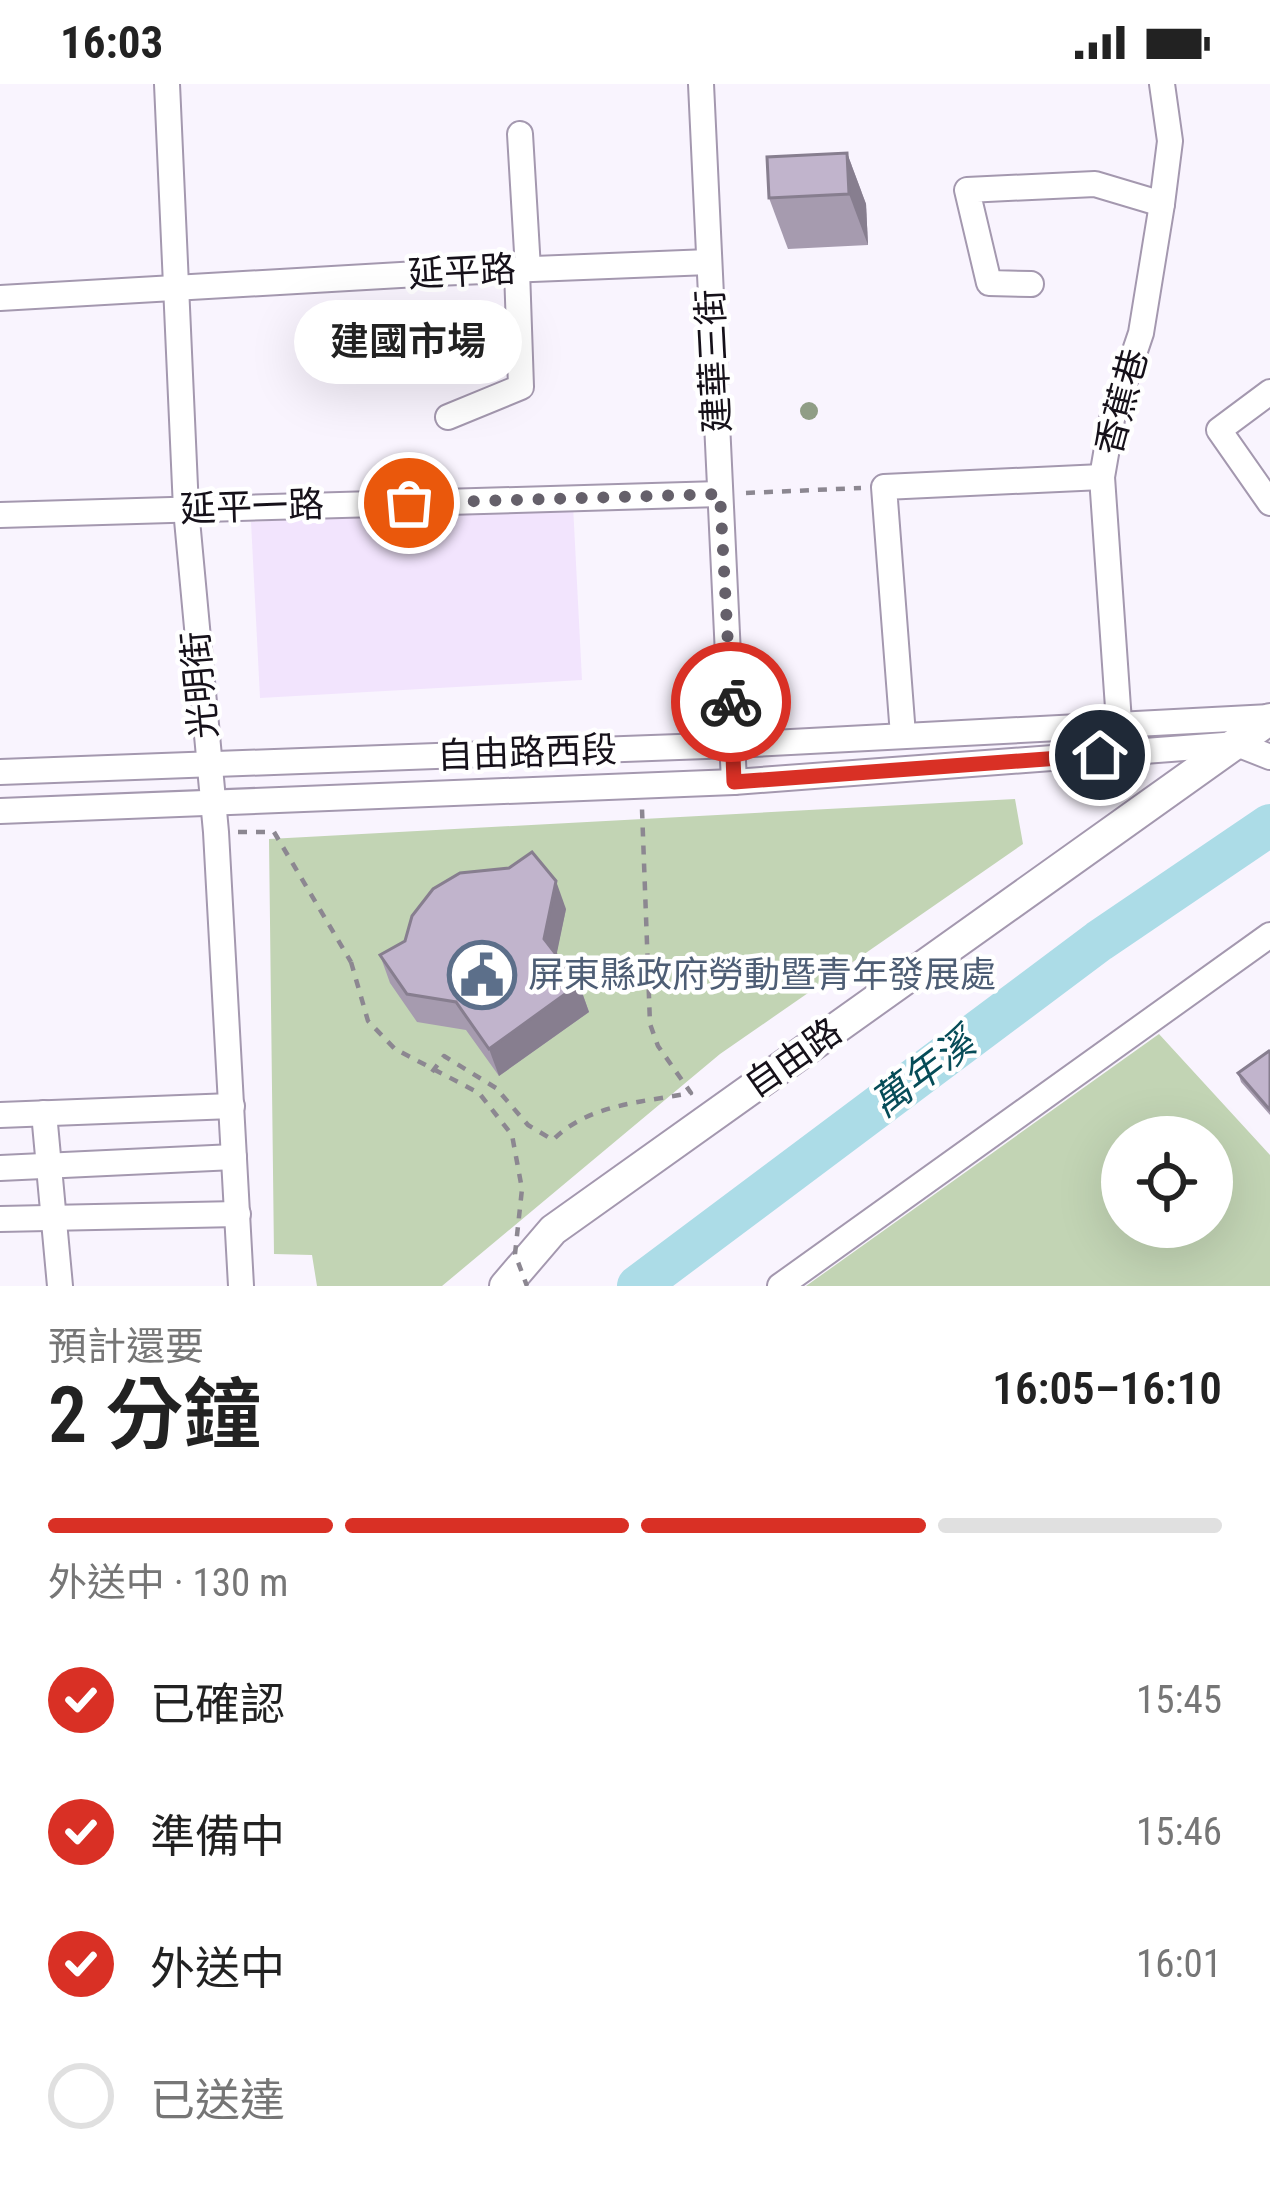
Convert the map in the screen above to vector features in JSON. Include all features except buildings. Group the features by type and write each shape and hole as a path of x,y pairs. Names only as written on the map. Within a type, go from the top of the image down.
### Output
{"main road":[{"name":"自由路","path":"505,1286 553,1230 1270,718"}],"street":[{"name":"光明街","path":"167,84 186,509 216,832 241,1286"},
{"name":"建華三街","path":"701,84 734,782"},
{"name":"香蕉巷","path":"1119,722 1102,476 1112,419 1141,333 1162,203 1170,142 1162,84"},
{"path":"448,417 520,387 520,134"},
{"path":"1031,284 989,283 968,190 1095,184 1162,203"},
{"name":"延平路","path":"0,298 710,262"},
{"path":"1270,392 1219,430 1270,503"},
{"path":"903,735 884,487 1102,476"},
{"name":"延平一路","path":"0,515 720,494"},
{"name":"自由路西段","path":"0,772 733,745 1270,718"},
{"path":"1237,745 1270,757"},
{"name":"自由路西段","path":"0,811 734,782 1237,745"},
{"path":"780,1286 1270,935"},
{"path":"0,1114 232,1106"},
{"path":"44,1113 60,1286"},
{"path":"0,1168 234,1157"},
{"path":"0,1219 238,1214"}],"path":[{"path":"720,494 884,487"},
{"path":"432,1072 444,1056 496,1088 528,1125 553,1139 596,1112 691,1093 658,1046 650,1024 641,786"},
{"path":"216,832 274,832 350,962 368,1021 395,1049 479,1093 512,1135 522,1189 515,1254 527,1286"}],"shaded area":[{"path":"573,505 582,680 260,698 251,522"}],"green space":[{"path":"1015,799 1023,844 720,1054 442,1286 317,1286 312,1255 274,1254 269,839"},
{"path":"1159,1034 1270,1155 1270,1286 806,1286"}],"waterway":[{"name":"萬年溪","path":"638,1286 1099,941 1270,825"}],"way so far":[{"path":"409,503 720,494 731,702"}],"place":[{"name":"建國市場","path":"409,503"},
{"name":"屏東縣政府勞動暨青年發展處","path":"482,975"}],"route":[{"path":"731,702 734,782 1100,755"}]}
